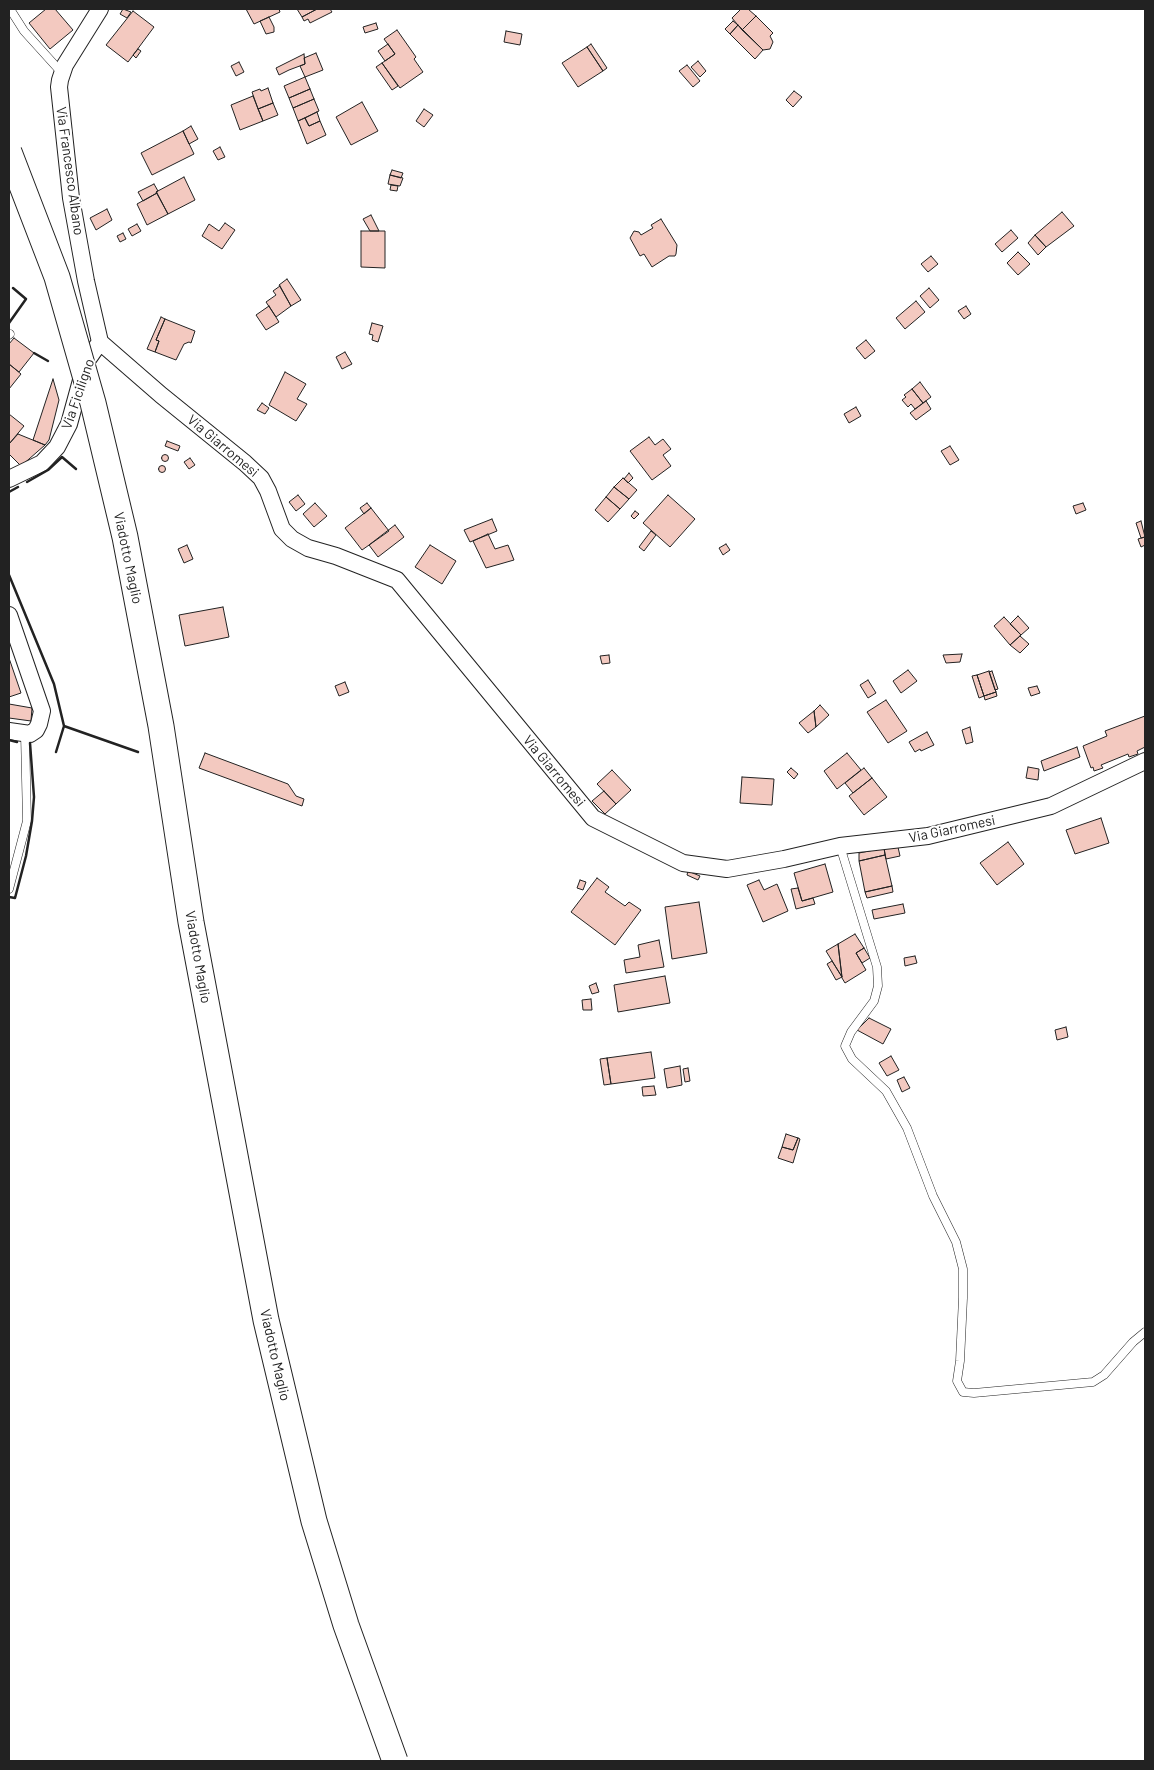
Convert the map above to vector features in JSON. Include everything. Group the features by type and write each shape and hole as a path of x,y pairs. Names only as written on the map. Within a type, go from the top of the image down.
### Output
{"main road":[{"name":"Viadotto Maglio","path":"9,152 57,277 93,403 125,537 159,717 190,922 266,1320 314,1521 346,1625 395,1761"}],"street":[{"name":"Via Francesco Albano","path":"100,9 62,73 60,80 71,198 86,281 100,342"},
{"name":"Via Ficiligno","path":"9,480 42,463 57,447 69,424 86,362 100,342"},
{"name":"Via Giarromesi","path":"100,342 160,395 261,478 268,491 282,529 292,539 308,548 336,556 397,580 593,818 683,863 727,869 784,859 840,846 928,836 1051,806 1145,760"},
{"path":"9,614 42,711 36,730 30,734 17,732"}],"lane":[{"path":"10,9 24,31 62,73"},
{"path":"9,890 28,821 17,732"},
{"path":"840,846 877,967 878,986 874,1001 851,1032 845,1046 852,1059 886,1091 907,1128 933,1196 956,1242 963,1269 960,1361 956,1381 963,1392 974,1393 1093,1382 1104,1375 1145,1332"}],"building":[{"path":"46,9 55,9 73,30 50,49 29,23"},
{"path":"123,9 131,12 127,18 120,14"},
{"path":"246,9 279,9 280,12 254,24"},
{"path":"297,9 317,9 302,17"},
{"path":"317,9 330,9 332,12 310,23 308,19 304,21 302,17"},
{"path":"741,9 748,9 756,16 742,30 732,18"},
{"path":"133,11 154,27 128,62 106,45"},
{"path":"756,16 773,33 770,36 773,42 770,49 763,50 742,30"},
{"path":"269,17 274,27 274,32 266,34 260,21"},
{"path":"733,21 738,25 730,34 725,29"},
{"path":"376,23 378,29 365,33 363,27"},
{"path":"738,25 763,50 755,59 730,34"},
{"path":"397,30 416,57 414,59 423,72 400,88 382,63 395,54 384,39"},
{"path":"506,31 522,34 520,45 504,42"},
{"path":"388,44 395,54 385,61 378,51"},
{"path":"591,44 607,68 603,71 587,47"},
{"path":"587,47 603,71 578,87 562,63"},
{"path":"138,49 141,51 136,58 133,55"},
{"path":"316,53 323,70 305,77 300,66 305,64 304,58"},
{"path":"304,54 305,64 279,75 276,68"},
{"path":"698,61 706,71 700,77 691,67"},
{"path":"239,62 244,72 236,76 231,66"},
{"path":"382,63 398,86 392,90 376,67"},
{"path":"687,65 700,81 693,87 679,71"},
{"path":"305,77 310,89 289,98 284,86"},
{"path":"268,88 273,103 258,109 252,92"},
{"path":"310,89 314,99 293,108 289,98"},
{"path":"794,91 802,97 793,107 786,100"},
{"path":"253,96 263,121 240,130 231,105"},
{"path":"314,99 319,111 298,121 293,108"},
{"path":"362,102 378,131 351,145 336,117"},
{"path":"273,103 278,115 263,121 258,109"},
{"path":"424,109 433,115 424,127 416,121"},
{"path":"317,112 320,121 309,126 305,118"},
{"path":"305,118 309,126 320,121 326,135 307,144 298,121"},
{"path":"191,126 198,139 189,144 183,131"},
{"path":"183,131 194,154 152,175 141,153"},
{"path":"220,147 225,157 218,160 213,151"},
{"path":"392,170 403,173 401,178 390,175"},
{"path":"390,175 403,178 400,186 388,184"},
{"path":"184,177 195,200 168,214 156,192"},
{"path":"154,184 158,191 157,193 143,201 138,192"},
{"path":"391,185 398,186 397,191 390,190"},
{"path":"157,193 168,214 147,225 137,204"},
{"path":"107,209 112,220 96,230 90,218"},
{"path":"1062,212 1074,226 1046,247 1035,235"},
{"path":"371,215 379,231 370,231 363,219"},
{"path":"661,219 677,245 676,254 675,256 669,256 652,267 644,254 640,256 630,238 634,231 639,232 641,235 653,228 651,225"},
{"path":"225,223 235,230 222,249 202,236 209,224 219,231"},
{"path":"137,224 141,231 132,236 128,229"},
{"path":"1011,230 1018,238 1002,252 995,244"},
{"path":"361,231 385,231 385,268 361,267"},
{"path":"123,233 126,239 120,242 117,236"},
{"path":"1035,235 1046,247 1038,255 1028,243"},
{"path":"1018,252 1030,264 1018,275 1007,263"},
{"path":"931,256 938,264 928,272 921,264"},
{"path":"287,279 301,300 291,306 279,285"},
{"path":"280,286 291,306 276,317 266,302 276,295 273,291"},
{"path":"929,288 939,300 930,308 920,296"},
{"path":"916,301 925,312 905,329 896,318"},
{"path":"269,306 279,322 266,330 256,315"},
{"path":"966,306 971,314 964,319 958,311"},
{"path":"161,317 165,319 156,340 159,341 155,352 147,349"},
{"path":"165,319 195,331 191,343 184,344 176,360 155,352 159,341 156,340"},
{"path":"372,323 383,326 378,342 372,340 373,335 369,334"},
{"path":"14,338 34,353 19,372 9,364 9,344"},
{"path":"866,340 875,351 865,359 856,348"},
{"path":"345,352 352,364 342,369 336,357"},
{"path":"9,364 21,374 9,389"},
{"path":"285,372 306,384 297,399 307,404 296,421 269,405"},
{"path":"53,379 59,400 49,440 45,445 33,440"},
{"path":"920,382 931,397 923,403 912,389"},
{"path":"912,389 923,403 915,409 911,404 908,407 902,400 906,397 904,395"},
{"path":"926,401 931,409 916,420 910,413"},
{"path":"262,403 269,408 265,414 257,410"},
{"path":"856,407 861,416 849,423 844,414"},
{"path":"9,414 24,426 9,444"},
{"path":"18,434 45,445 21,466 9,454 9,444"},
{"path":"649,437 655,445 663,439 671,449 663,455 671,466 652,480 630,451"},
{"path":"167,441 180,446 178,451 165,446"},
{"path":"950,446 959,460 950,465 941,451"},
{"path":"165,455 168,458 165,461 162,458"},
{"path":"190,458 195,465 189,469 184,462"},
{"path":"162,466 165,469 162,472 159,469"},
{"path":"629,473 633,478 628,483 624,479"},
{"path":"623,478 637,490 629,499 614,487"},
{"path":"614,487 629,499 620,509 606,497"},
{"path":"298,495 305,504 296,511 289,502"},
{"path":"668,495 695,519 670,547 643,523"},
{"path":"606,497 620,509 608,522 595,510"},
{"path":"315,503 327,516 314,527 303,514"},
{"path":"367,503 371,508 364,514 360,508"},
{"path":"1083,503 1086,510 1076,514 1073,506"},
{"path":"371,508 389,531 362,550 345,528"},
{"path":"635,511 639,514 634,519 631,516"},
{"path":"492,519 497,531 470,542 464,530"},
{"path":"1141,521 1145,537 1141,538 1136,523"},
{"path":"395,525 404,537 378,557 369,545"},
{"path":"651,531 656,535 644,551 639,547"},
{"path":"488,534 495,549 508,545 514,560 486,568 473,541"},
{"path":"1145,537 1145,545 1141,547 1138,539"},
{"path":"726,544 730,550 723,555 719,548"},
{"path":"187,545 193,559 184,563 178,549"},
{"path":"430,545 456,561 442,584 415,567"},
{"path":"223,607 229,637 185,646 179,615"},
{"path":"1018,616 1029,628 1021,635 1010,624"},
{"path":"1004,617 1021,635 1010,645 994,626"},
{"path":"1020,636 1029,644 1020,653 1010,645"},
{"path":"962,654 960,662 946,663 943,655"},
{"path":"609,655 610,663 602,664 600,656"},
{"path":"9,658 21,693 9,697"},
{"path":"908,670 917,681 901,693 893,681"},
{"path":"989,671 996,692 984,696 977,675"},
{"path":"992,671 998,689 995,690 989,672"},
{"path":"977,675 984,696 979,698 972,676"},
{"path":"868,680 876,693 868,698 860,685"},
{"path":"345,682 349,692 339,696 335,686"},
{"path":"1037,686 1040,693 1031,696 1028,688"},
{"path":"996,692 997,696 985,700 984,696"},
{"path":"886,700 907,731 888,743 867,712"},
{"path":"9,704 32,708 31,721 9,718"},
{"path":"820,705 829,715 816,727 814,711"},
{"path":"814,711 816,727 808,733 799,723"},
{"path":"1145,716 1145,747 1137,751 1138,754 1129,757 1128,754 1101,765 1103,768 1094,771 1093,767 1091,768 1083,746 1107,736 1105,731"},
{"path":"970,727 973,742 966,744 962,730"},
{"path":"927,732 934,745 915,752 909,742"},
{"path":"1077,747 1080,757 1044,771 1041,761"},
{"path":"205,753 288,784 296,796 304,799 302,806 199,768"},
{"path":"847,753 861,770 837,789 824,771"},
{"path":"1028,767 1039,769 1038,780 1026,778"},
{"path":"791,768 798,774 794,779 787,772"},
{"path":"864,768 872,778 853,793 845,783"},
{"path":"612,770 631,790 616,804 597,784"},
{"path":"742,777 774,779 772,805 740,803"},
{"path":"872,778 887,797 864,815 849,796"},
{"path":"604,791 616,804 605,814 592,801"},
{"path":"1101,818 1109,843 1075,854 1066,830"},
{"path":"1008,842 1024,864 997,885 980,863"},
{"path":"898,847 900,856 886,859 884,848"},
{"path":"884,848 885,855 859,861 859,853"},
{"path":"885,855 892,886 865,892 859,861"},
{"path":"825,864 833,892 802,901 794,873"},
{"path":"688,871 700,876 698,880 687,875"},
{"path":"597,878 609,887 605,892 625,906 629,902 641,910 615,945 571,912"},
{"path":"580,880 586,882 583,890 577,888"},
{"path":"759,880 764,890 777,884 788,911 763,922 747,885"},
{"path":"892,886 893,892 867,898 865,892"},
{"path":"798,888 802,901 813,898 815,904 796,909 791,889"},
{"path":"699,902 707,953 672,959 665,907"},
{"path":"903,904 905,913 874,919 872,910"},
{"path":"855,934 864,948 856,953 866,970 845,983 842,978 838,944"},
{"path":"659,940 664,967 626,973 624,960 640,957 638,945"},
{"path":"838,944 842,977 826,951"},
{"path":"864,948 870,958 862,963 856,953"},
{"path":"915,956 917,963 905,966 904,958"},
{"path":"832,961 842,977 836,980 827,964"},
{"path":"665,976 670,1003 618,1012 614,985"},
{"path":"596,983 599,992 592,994 589,986"},
{"path":"591,999 592,1010 583,1010 582,1000"},
{"path":"869,1018 891,1029 883,1044 857,1030"},
{"path":"1066,1027 1068,1037 1057,1040 1055,1030"},
{"path":"651,1052 655,1078 611,1084 607,1058"},
{"path":"891,1056 899,1070 887,1076 879,1063"},
{"path":"607,1058 611,1084 604,1085 600,1059"},
{"path":"680,1066 682,1085 667,1088 664,1069"},
{"path":"688,1068 690,1081 685,1082 683,1069"},
{"path":"904,1077 910,1088 902,1092 897,1080"},
{"path":"654,1086 656,1095 643,1096 642,1087"},
{"path":"786,1134 798,1138 793,1150 782,1147"},
{"path":"798,1138 800,1139 793,1163 778,1158 782,1147 793,1150"}],"wall":[{"path":"9,323 26,299 13,288"},
{"path":"34,353 48,361"},
{"path":"27,482 48,470 62,457 76,469"},
{"path":"9,492 18,487"},
{"path":"9,575 54,684 64,726 56,752"},
{"path":"64,726 138,752"},
{"path":"9,740 17,742"},
{"path":"9,897 15,898 26,856 32,821 34,797 30,743"}]}
